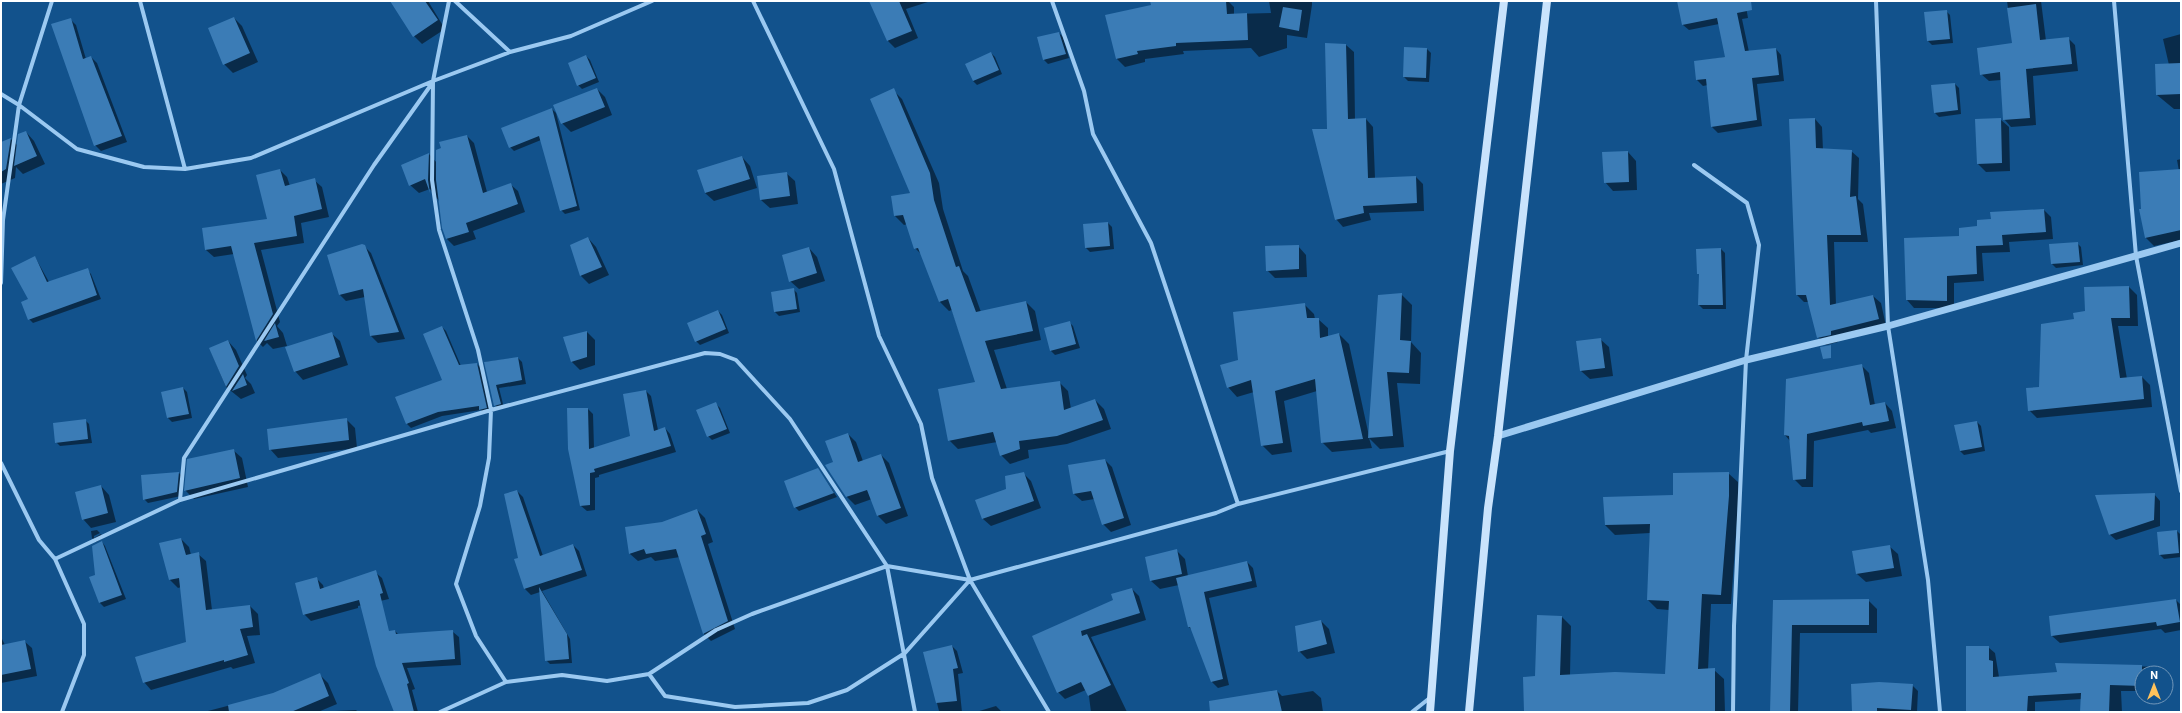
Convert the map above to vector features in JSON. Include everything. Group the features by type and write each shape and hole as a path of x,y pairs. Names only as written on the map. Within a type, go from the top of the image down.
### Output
{"main road":[{"path":"1430,712 1450,451 1504,1"},
{"path":"1469,712 1488,508 1498,436 1548,1"}],"street":[{"path":"1,283 3,220 19,105 52,1"},
{"path":"140,1 186,169"},
{"path":"449,1 433,81 432,180 439,230 478,350 491,410 489,458 480,506 456,584 476,636 506,682"},
{"path":"455,1 510,52"},
{"path":"1,94 19,105 77,149 144,167 186,169 251,158 433,81 510,52 570,36 652,1"},
{"path":"753,1 834,169 879,336 921,424 932,478 970,580 1049,712"},
{"path":"1052,1 1084,92 1093,134 1151,243 1238,504"},
{"path":"1876,1 1888,326 1928,580 1940,712"},
{"path":"2114,1 2136,256 2181,491"},
{"path":"180,500 184,458 370,172 433,81"},
{"path":"1694,165 1747,203 1758,245 1746,360 1734,626 1733,712"},
{"path":"1498,436 1746,360 1888,326 2181,243"},
{"path":"55,559 180,500 491,410 705,353 720,354 736,360 790,419 887,566 905,653 915,712"},
{"path":"440,712 506,682 562,675 607,681 649,674 723,627 752,614 887,566 970,580 1216,513 1238,504 1450,451"},
{"path":"1,463 39,540 55,559 84,624 84,655 62,712"},
{"path":"649,674 665,696 735,706 808,703 847,690 905,653 970,580"},
{"path":"1412,712 1431,697"}],"building":[{"path":"390,1 425,1 438,20 413,37"},
{"path":"869,1 899,1 912,31 887,41"},
{"path":"1150,1 1226,1 1227,14 1247,13 1248,40 1176,43 1176,46 1137,51 1138,54 1116,59 1105,15 1151,5"},
{"path":"1677,1 1751,1 1752,10 1737,13 1745,51 1776,48 1779,75 1752,78 1757,120 1711,127 1706,79 1696,80 1694,61 1725,57 1717,18 1682,25"},
{"path":"2036,4 2040,40 2069,37 2072,64 2026,69 2030,118 2003,120 2000,72 1980,75 1977,48 2012,43 2007,8"},
{"path":"1283,7 1302,10 1299,31 1279,27"},
{"path":"1947,10 1950,39 1927,41 1924,12"},
{"path":"234,17 250,53 223,65 208,28"},
{"path":"71,18 83,59 91,56 122,136 94,146 51,24"},
{"path":"1059,32 1066,54 1043,60 1037,37"},
{"path":"1325,43 1346,44 1348,119 1366,118 1368,178 1416,176 1417,203 1363,206 1364,213 1335,220 1312,129 1327,129"},
{"path":"1404,47 1427,48 1426,78 1403,77"},
{"path":"991,52 999,70 973,81 965,64"},
{"path":"586,55 596,78 577,86 568,63"},
{"path":"2181,63 2181,94 2156,95 2155,64"},
{"path":"1955,83 1958,110 1934,113 1931,85"},
{"path":"597,88 605,107 561,124 553,105"},
{"path":"894,88 930,173 934,200 956,267 959,266 976,312 1026,301 1033,331 985,341 1001,389 1060,381 1064,410 1095,399 1103,420 1057,436 1019,441 1020,449 1000,456 993,432 948,441 938,389 975,382 948,299 939,302 918,248 914,249 903,215 894,216 891,196 910,193 870,99"},
{"path":"552,108 577,206 560,211 539,136 509,148 501,128"},
{"path":"1815,118 1816,148 1852,150 1850,197 1856,196 1861,235 1827,235 1830,305 1873,295 1879,319 1831,331 1831,335 1817,338 1806,295 1796,295 1789,119"},
{"path":"2001,118 2002,163 1977,164 1975,119"},
{"path":"26,131 37,156 14,166 18,134"},
{"path":"467,135 483,193 511,183 518,204 466,223 469,232 446,239 442,228 436,180 436,150 441,148 439,142"},
{"path":"11,138 6,169 1,172 1,142"},
{"path":"1628,151 1629,182 1604,183 1602,152"},
{"path":"429,153 428,180 430,193 425,179 409,186 401,165"},
{"path":"742,156 750,179 705,193 697,170"},
{"path":"280,169 285,186 315,178 322,209 294,216 297,236 254,243 273,314 256,341 231,246 205,250 202,228 267,219 256,175"},
{"path":"2181,169 2181,230 2145,238 2139,209 2141,209 2139,172"},
{"path":"787,172 790,196 760,200 757,176"},
{"path":"2044,209 2046,232 2002,235 2003,245 1976,246 1977,274 1947,276 1947,301 1906,300 1904,238 1959,236 1959,228 1977,226 1977,220 1991,219 1990,212"},
{"path":"1108,222 1110,246 1085,248 1083,224"},
{"path":"588,237 602,267 580,276 570,245"},
{"path":"2078,242 2080,262 2051,264 2049,244"},
{"path":"362,244 365,245 399,332 370,336 363,289 339,295 327,255"},
{"path":"1299,245 1299,269 1266,271 1265,246"},
{"path":"809,247 817,273 789,282 782,255"},
{"path":"1721,248 1723,305 1698,305 1699,274 1697,274 1696,249"},
{"path":"35,256 47,282 88,268 97,295 28,320 21,302 28,299 11,268"},
{"path":"2129,286 2130,318 2111,318 2120,378 2142,376 2144,399 2028,411 2026,388 2039,387 2041,324 2074,319 2073,313 2085,311 2084,287"},
{"path":"794,288 797,309 774,312 771,292"},
{"path":"1402,293 1400,340 1411,341 1409,373 1387,372 1393,436 1368,438 1378,295"},
{"path":"1305,303 1307,318 1319,318 1320,338 1339,333 1363,439 1321,443 1315,379 1275,391 1283,443 1261,446 1251,380 1227,388 1220,365 1238,360 1233,312"},
{"path":"718,310 726,329 695,342 687,323"},
{"path":"1070,321 1076,344 1050,351 1044,328"},
{"path":"275,323 279,337 264,341"},
{"path":"442,326 459,365 477,363 487,408 479,410 479,406 438,412 406,424 395,397 442,380 423,334"},
{"path":"587,331 587,357 571,362 563,337"},
{"path":"332,332 340,357 294,372 285,347"},
{"path":"1601,338 1605,368 1580,371 1576,341"},
{"path":"228,340 239,366 226,387 209,348"},
{"path":"1831,345 1831,358 1823,359 1820,347"},
{"path":"518,357 522,380 496,385 501,404 494,406 484,362"},
{"path":"1862,364 1870,405 1885,402 1889,421 1863,426 1862,422 1807,434 1806,479 1793,480 1789,436 1784,435 1786,379"},
{"path":"243,374 247,385 232,391"},
{"path":"183,387 189,414 167,418 161,392"},
{"path":"646,390 654,431 665,427 671,446 594,469 595,472 590,473 590,505 580,506 568,449 567,408 588,408 589,449 630,436 623,394"},
{"path":"716,402 727,429 707,437 696,410"},
{"path":"347,418 349,440 269,450 267,429"},
{"path":"86,419 88,439 55,443 53,423"},
{"path":"1977,421 1982,447 1960,451 1954,425"},
{"path":"848,433 858,462 881,454 901,508 877,516 867,490 846,497 825,465 833,462 825,441"},
{"path":"234,449 240,478 184,491 187,459"},
{"path":"1105,459 1124,518 1102,525 1091,491 1073,494 1068,465"},
{"path":"818,468 834,493 794,508 784,481"},
{"path":"179,472 177,492 143,500 141,475"},
{"path":"1024,472 1034,501 982,519 975,500 1006,489 1005,476"},
{"path":"1729,472 1729,496 1721,595 1702,594 1698,669 1715,668 1715,712 1524,712 1523,677 1535,676 1537,615 1562,616 1560,675 1615,672 1665,674 1669,601 1647,600 1650,524 1605,525 1603,497 1673,495 1673,473"},
{"path":"101,485 108,513 82,520 75,492"},
{"path":"517,490 540,556 573,544 582,570 524,589 514,559 518,558 504,494"},
{"path":"2155,493 2154,520 2109,535 2095,495"},
{"path":"697,509 706,534 701,536 728,621 703,634 676,549 646,554 644,549 629,554 625,527 662,522"},
{"path":"2177,530 2179,553 2159,555 2157,532"},
{"path":"181,538 186,555 199,552 206,610 250,605 253,627 240,629 248,655 224,662 224,660 143,683 135,657 186,642 179,578 169,580 159,543"},
{"path":"102,541 122,595 99,603 89,577 95,575 92,546"},
{"path":"1890,545 1894,568 1856,574 1852,551"},
{"path":"1177,549 1182,574 1150,581 1145,557"},
{"path":"1247,561 1252,581 1204,592 1223,679 1211,682 1190,627 1188,627 1176,578"},
{"path":"376,570 383,593 380,594 389,631 395,630 396,634 453,630 455,659 402,663 409,683 407,684 414,712 394,712 376,666 359,600 303,615 295,583 317,577 320,589"},
{"path":"539,587 567,634 569,659 545,661"},
{"path":"1132,588 1140,613 1081,631 1082,636 1087,634 1111,685 1088,696 1081,682 1057,693 1032,636 1113,600 1111,594"},
{"path":"1869,599 1869,625 1792,625 1790,712 1770,712 1773,600"},
{"path":"2176,599 2180,622 2157,626 2156,622 2051,636 2049,616"},
{"path":"1321,620 1327,644 1298,652 1295,626"},
{"path":"25,640 31,669 1,675 1,645"},
{"path":"952,645 958,668 953,669 957,701 936,703 923,652"},
{"path":"1966,646 1989,646 1989,660 1993,661 1993,677 2057,672 2055,663 2142,665 2134,665 2134,686 2110,685 2109,712 2080,712 2081,693 2028,696 2027,712 1966,712"},
{"path":"320,673 329,696 291,712 229,712 228,705 273,693"},
{"path":"1879,682 1913,684 1911,710 1877,708 1877,711 1852,712 1851,684"},
{"path":"1277,690 1282,712 1210,712 1209,701"}]}
